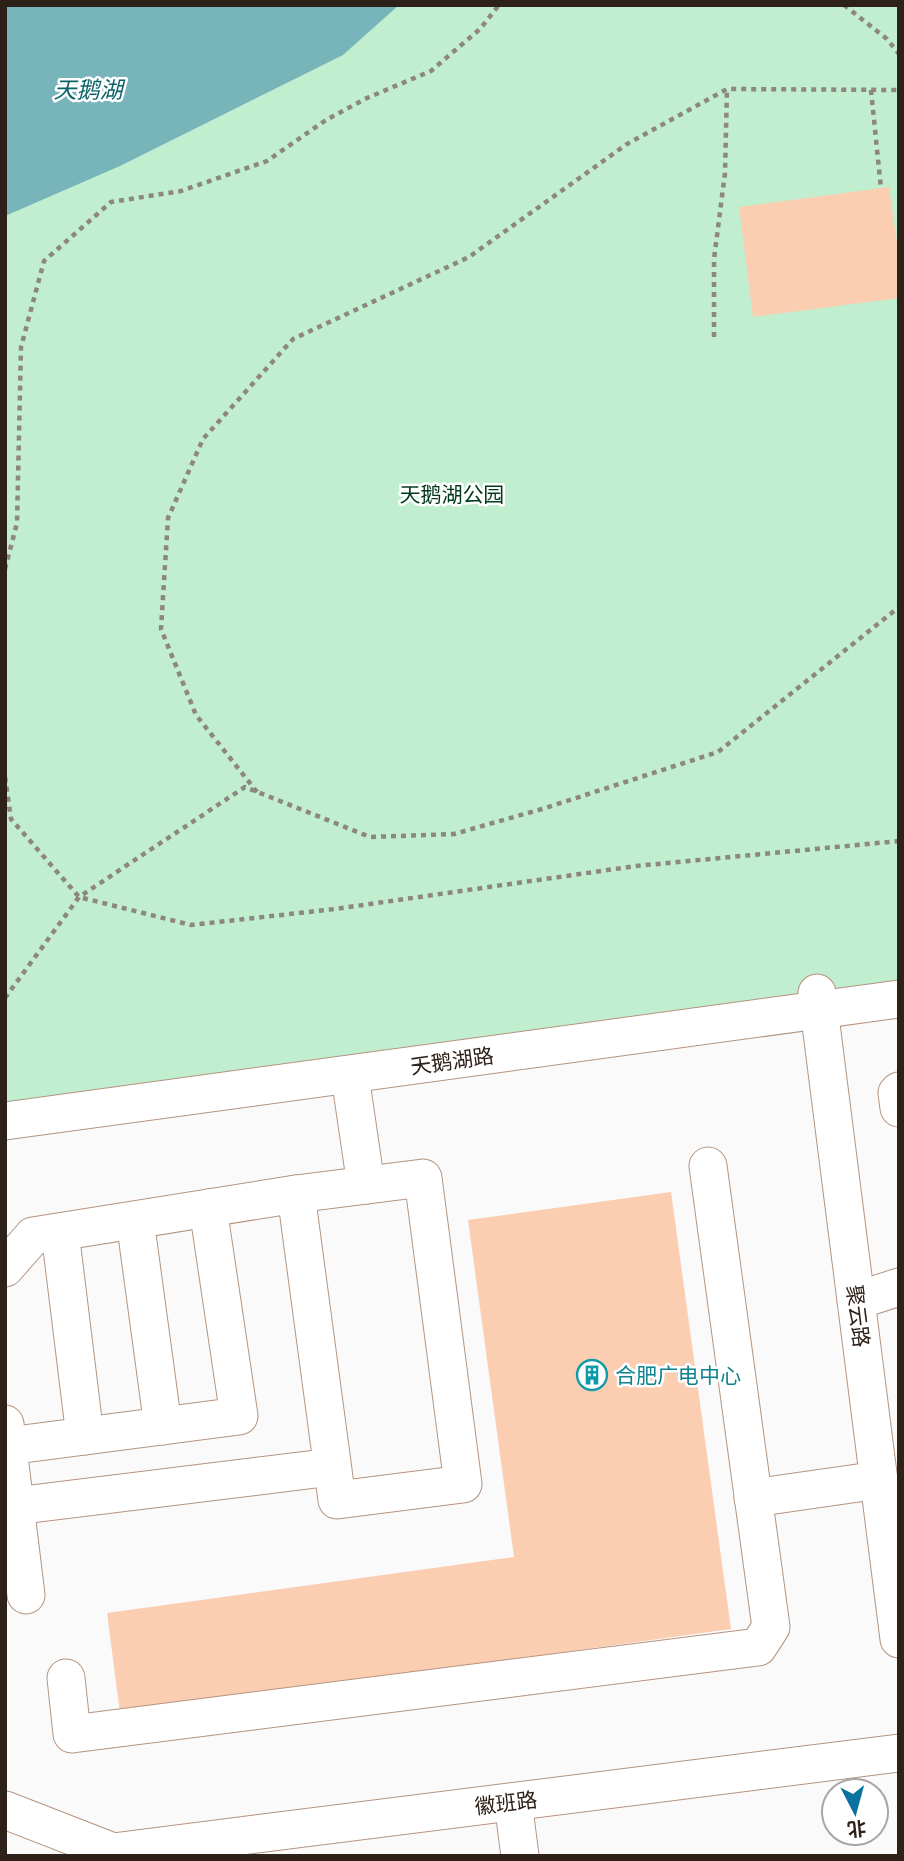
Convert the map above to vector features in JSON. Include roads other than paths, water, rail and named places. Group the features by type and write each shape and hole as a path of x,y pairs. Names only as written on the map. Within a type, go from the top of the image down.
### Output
{"street":[{"name":"天鹅湖路","path":"5,1121 351,1076 817,1001 899,982"},
{"name":"天鹅湖路","path":"5,1104 817,1001 899,999"},
{"name":"聚云路","path":"817,1001 899,1639"},
{"path":"351,1076 366,1185"},
{"path":"899,1091 899,1108"},
{"path":"66,1678 72,1734 758,1647 771,1627 708,1166"},
{"path":"5,1268 33,1236 208,1208 296,1195 366,1185 423,1178 463,1484 337,1500 296,1195"},
{"path":"26,1595 7,1435 85,1436 239,1416 208,1208"},
{"path":"135,1220 163,1426"},
{"path":"60,1232 85,1436"},
{"path":"856,1301 899,1287"},
{"path":"15,1506 332,1466"},
{"path":"753,1498 878,1480"},
{"name":"徽班路","path":"5,1810 111,1854 240,1846 513,1802 899,1753"},
{"path":"513,1802 520,1856"}],"water":[{"name":"天鹅湖","path":"5,5 399,5 343,55 120,166 5,216"}],"place":[{"name":"合肥广电中心","path":"592,1375"}],"park label":[{"name":"天鹅湖公园","path":"452,494"}]}
